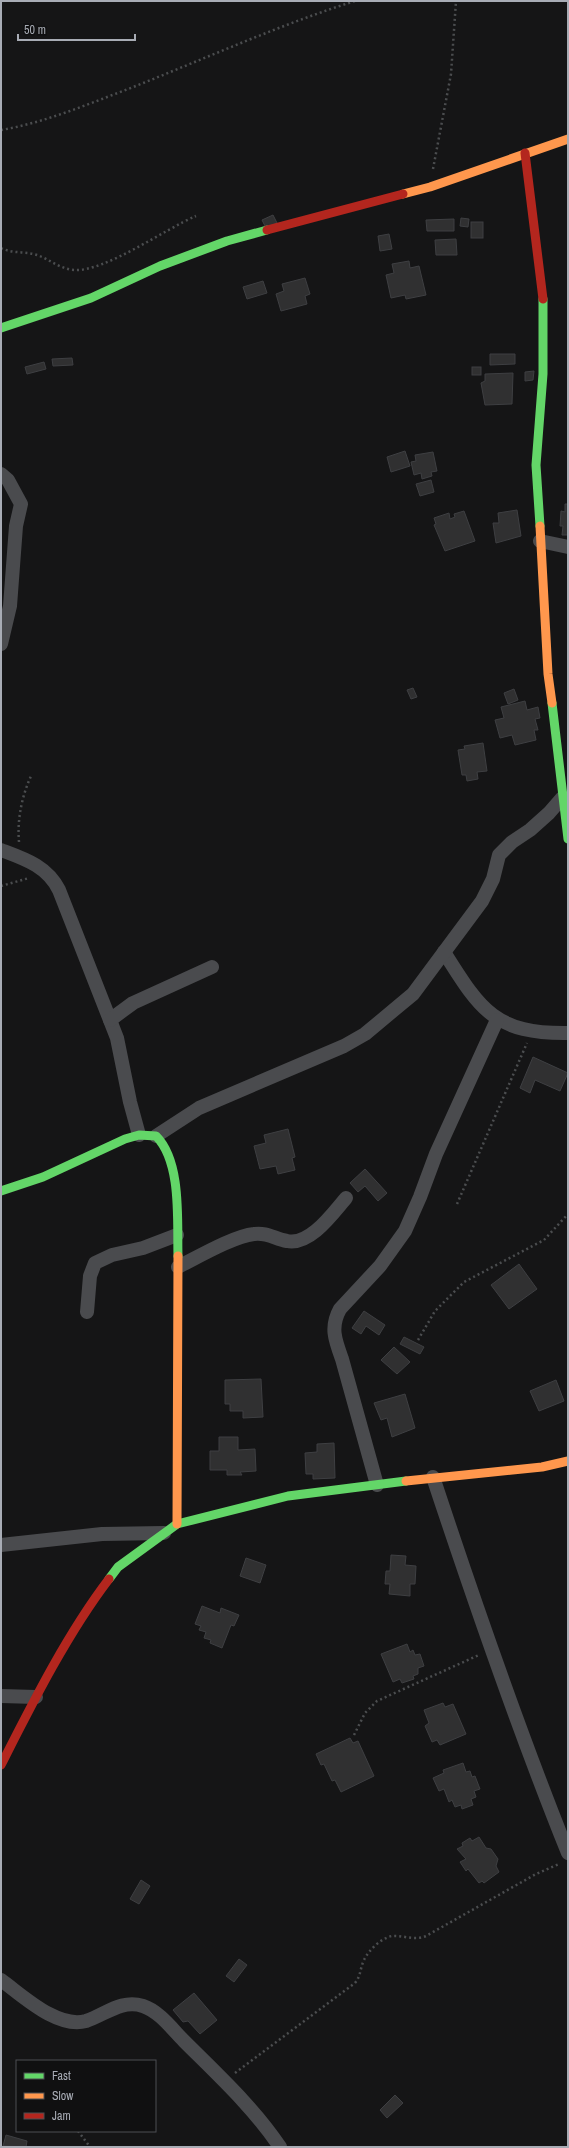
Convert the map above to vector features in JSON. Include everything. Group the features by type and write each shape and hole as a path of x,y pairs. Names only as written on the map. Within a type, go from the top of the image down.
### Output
{"street":[{"path":"1,328 91,298 160,266 227,242 430,187 568,138"},
{"path":"525,153 543,293 544,374 536,464 548,674 568,839"},
{"path":"1,474 8,480 21,504 16,526 10,606 1,644"},
{"path":"540,541 568,547"},
{"path":"1,1191 43,1177 125,1139 139,1135 156,1136 199,1108 344,1046 365,1034 413,994 482,901 493,879 499,855 512,842 530,830 550,813 562,798"},
{"path":"1,850 27,860 47,872 54,879 68,910 90,974 110,1020 120,1051 130,1102 139,1135"},
{"path":"444,952 471,995 484,1010 497,1020 533,1030 568,1034"},
{"path":"110,1020 133,1003 212,967"},
{"path":"377,1485 342,1359 335,1342 333,1326 335,1318 340,1309 395,1248 405,1231 420,1197 436,1154 497,1020"},
{"path":"156,1136 164,1146 173,1169 176,1190 178,1235 177,1524"},
{"path":"178,1267 245,1236 261,1233 288,1241 298,1241 323,1225 346,1198"},
{"path":"87,1312 90,1276 96,1263 112,1255 143,1248 178,1235"},
{"path":"1,1765 36,1697 95,1597 118,1567 177,1524 288,1496 433,1477 542,1466 568,1461"},
{"path":"433,1477 491,1651 542,1789 564,1858"},
{"path":"1,1545 102,1534 164,1533"},
{"path":"1,1696 36,1697"},
{"path":"1,1980 51,2016 69,2022 85,2021 115,2007 131,2004 144,2006 168,2026 254,2113 280,2147"}],"path":[{"path":"1,130 20,127 79,108 177,71 240,44 356,1"},
{"path":"430,187 450,81 456,1"},
{"path":"1,248 17,254 35,254 72,270 82,270 126,253 174,225 196,216"},
{"path":"27,860 20,845 19,828 24,795 31,776"},
{"path":"1,886 47,872"},
{"path":"457,1204 533,1030"},
{"path":"418,1340 436,1311 464,1282 544,1240 568,1214"},
{"path":"354,1735 365,1714 377,1701 455,1665 491,1651"},
{"path":"224,2082 355,1983 360,1977 363,1961 387,1938 392,1936 420,1938 426,1936 564,1858"},
{"path":"79,2132 90,2147"}],"building":[{"path":"273,215 277,223 266,228 262,220"},
{"path":"461,218 469,219 468,227 460,226"},
{"path":"454,219 454,231 427,231 426,220"},
{"path":"471,222 483,222 483,238 471,238"},
{"path":"389,234 392,249 380,251 378,236"},
{"path":"456,239 457,255 436,255 435,240"},
{"path":"409,261 410,268 419,266 426,295 406,299 405,295 391,298 386,275 394,273 392,264"},
{"path":"305,278 310,294 305,296 307,304 281,311 276,294 284,291 282,284"},
{"path":"263,281 267,293 247,299 243,287"},
{"path":"490,354 515,354 515,364 490,365"},
{"path":"72,358 73,365 53,366 52,359"},
{"path":"44,362 46,369 27,374 25,367"},
{"path":"472,367 481,367 481,375 472,375"},
{"path":"534,371 533,380 525,381 525,372"},
{"path":"513,373 512,404 485,405 481,383 485,381 485,374"},
{"path":"405,451 410,466 391,472 387,457"},
{"path":"433,452 437,471 431,472 432,476 422,479 421,473 414,475 411,462 416,461 415,455"},
{"path":"431,480 434,492 420,496 416,484"},
{"path":"565,504 568,504 568,535 562,535 563,526 560,526 561,511 565,512"},
{"path":"517,510 521,536 496,543 493,523 499,523 498,513"},
{"path":"464,511 475,541 445,551 434,525 436,524 434,518 449,513 450,519 455,517 454,514"},
{"path":"413,688 417,697 411,699 407,690"},
{"path":"514,689 518,700 508,704 504,693"},
{"path":"525,701 527,710 538,707 540,718 535,719 538,730 534,730 536,740 515,745 512,735 500,738 495,720 504,718 501,707"},
{"path":"483,743 487,771 477,772 478,779 467,781 466,775 462,775 458,750 465,749 464,746"},
{"path":"533,1057 568,1073 560,1091 535,1080 530,1093 520,1088"},
{"path":"288,1129 295,1157 292,1158 295,1170 278,1174 276,1166 260,1169 254,1146 266,1143 264,1135"},
{"path":"365,1169 387,1193 378,1201 365,1186 358,1192 350,1183"},
{"path":"519,1264 537,1289 509,1309 491,1285"},
{"path":"364,1311 385,1325 379,1335 366,1326 361,1334 352,1328"},
{"path":"404,1337 424,1347 420,1354 400,1344"},
{"path":"394,1347 410,1362 397,1374 381,1360"},
{"path":"261,1379 263,1417 243,1418 243,1411 230,1411 230,1404 225,1404 225,1380"},
{"path":"556,1380 564,1401 539,1411 530,1391"},
{"path":"405,1394 415,1428 392,1437 387,1418 381,1420 374,1403"},
{"path":"219,1437 238,1437 238,1450 255,1449 256,1471 240,1472 242,1475 227,1475 227,1470 210,1470 210,1451 219,1451"},
{"path":"334,1443 335,1478 313,1479 313,1474 306,1474 305,1453 317,1452 317,1444"},
{"path":"391,1555 406,1556 405,1565 416,1566 415,1584 410,1584 410,1596 389,1594 390,1584 385,1584 386,1571 390,1571"},
{"path":"246,1558 266,1565 260,1583 240,1576"},
{"path":"202,1606 220,1613 221,1608 239,1615 234,1626 231,1625 222,1648 210,1643 211,1640 204,1638 206,1632 199,1630 201,1626 195,1624"},
{"path":"407,1644 410,1652 413,1650 415,1655 420,1654 424,1666 418,1668 418,1674 413,1676 414,1679 402,1683 400,1679 393,1682 381,1654"},
{"path":"443,1703 445,1707 453,1704 466,1734 440,1745 437,1740 432,1742 425,1726 429,1723 424,1710"},
{"path":"350,1738 353,1743 358,1741 374,1776 341,1792 335,1780 332,1781 324,1764 321,1765 316,1754"},
{"path":"463,1763 466,1772 470,1771 472,1777 475,1776 480,1789 474,1791 476,1797 471,1799 473,1805 462,1809 461,1805 455,1807 452,1800 449,1802 444,1789 439,1791 433,1778 444,1773 443,1770"},
{"path":"479,1837 486,1848 491,1849 498,1859 496,1866 499,1872 484,1883 482,1881 479,1883 468,1869 466,1871 460,1862 466,1859 457,1849 463,1846 462,1843 470,1838 472,1841"},
{"path":"141,1880 150,1886 139,1904 130,1899"},
{"path":"239,1959 247,1965 234,1982 226,1976"},
{"path":"194,1993 217,2020 200,2034 188,2021 183,2022 173,2010"},
{"path":"395,2095 403,2103 387,2118 380,2110"},
{"path":"6,2135 27,2141 26,2147 3,2146"}],"traffic: fast":[{"path":"1,328 91,298 160,266 227,241 267,230"},
{"path":"540,526 536,465 543,374 543,299"},
{"path":"552,703 568,839"},
{"path":"1,1191 43,1177 125,1139 139,1135 156,1136 164,1147 174,1176 177,1210 178,1256"},
{"path":"109,1579 118,1567 177,1524 288,1496 406,1481"}],"traffic: slow":[{"path":"403,194 430,187 568,139"},
{"path":"540,526 548,674 552,703"},
{"path":"177,1524 178,1256"},
{"path":"406,1481 542,1467 568,1461"}],"traffic: jam":[{"path":"525,153 543,299"},
{"path":"267,230 403,194"},
{"path":"1,1765 65,1646 109,1579"}]}
